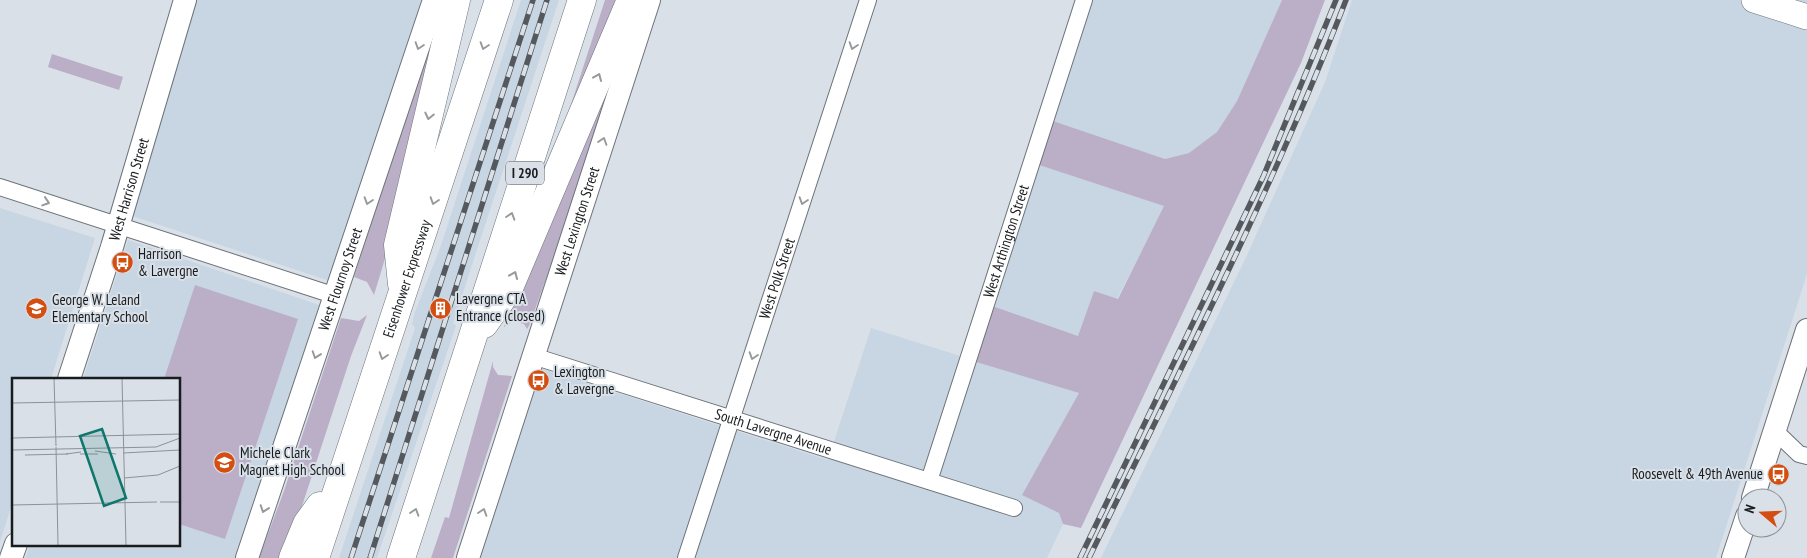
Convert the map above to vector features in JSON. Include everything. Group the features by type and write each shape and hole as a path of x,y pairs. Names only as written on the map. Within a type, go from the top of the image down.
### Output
{"highway":[{"path":"404,293 398,245 456,0"},
{"name":"Eisenhower Expressway","path":"315,558 404,293 499,0"},
{"name":"I 290","path":"401,558 582,0"},
{"path":"469,345 508,290 631,0"},
{"path":"293,558 307,524 345,469"}],"main road":[{"path":"1754,0 1807,17"}],"street":[{"name":"West Harrison Street","path":"69,378 185,0"},
{"name":"West Flournoy Street","path":"247,558 434,0"},
{"name":"West Lexington Street","path":"468,558 649,0"},
{"name":"West Polk Street","path":"686,558 868,0"},
{"name":"West Arthington Street","path":"929,481 1084,0"},
{"path":"0,187 336,296"},
{"path":"1756,488 1807,330"},
{"name":"South Lavergne Avenue","path":"533,356 1014,508"},
{"path":"1774,431 1799,454 1807,456"},
{"path":"1733,558 1740,538"},
{"path":"11,558 15,546"}],"shaded area":[{"path":"196,0 421,0 330,281 132,216"},
{"path":"443,0 390,242 374,295 367,282 354,277"},
{"path":"521,0 559,0 453,323 456,326 377,558 339,558 415,328 412,324 415,312 440,248"},
{"path":"605,0 621,0 565,123"},
{"path":"1093,0 1282,0 1237,101 1217,132 1189,153 1165,159 1053,121"},
{"path":"1282,0 1325,0 1301,63 1081,528 1063,524 1059,513 1022,495 1079,393 973,361 992,306 1078,336 1094,291 1118,299 1164,206 1039,165 1053,121 1165,159 1189,153 1217,132 1237,101"},
{"path":"1352,0 1807,0 1807,274 1716,558 1101,558 1247,255 1325,82"},
{"path":"637,5 559,243 529,326 527,329 524,324 514,321 504,327 512,300"},
{"path":"52,54 123,77 119,90 48,67"},
{"path":"1039,165 1165,206 1117,299 1094,291 1078,336 992,306"},
{"name":"George W. Leland Elementary School","path":"0,208 95,238 51,378 12,378 12,504 0,542"},
{"name":"Michele Clark Magnet High School","path":"128,240 322,306 235,558 26,558 29,546 180,546 180,378 83,378"},
{"name":"Michele Clark Magnet High School","path":"195,285 298,319 225,539 180,524 180,378 164,378"},
{"path":"367,315 351,356 285,558 259,558 284,491 341,318 359,321"},
{"path":"871,328 1079,393 1023,495 1060,513 1063,524 1047,558 477,558 539,368 828,460"},
{"path":"493,361 493,367 498,375 512,376 453,558 431,558 445,517 449,518"}],"railway":[{"path":"351,558 533,0"},
{"path":"370,558 547,0"},
{"path":"1080,558 1263,177 1336,0"},
{"path":"1089,558 1256,212 1346,0"}],"place":[{"name":"Harrison & Lavergne","path":"122,263"},
{"name":"Lavergne CTA Entrance (closed)","path":"440,308"},
{"name":"George W. Leland Elementary School","path":"36,309"},
{"name":"Lexington & Lavergne","path":"538,381"},
{"name":"Michele Clark Magnet High School","path":"224,462"},
{"name":"Roosevelt & 49th Avenue","path":"1779,474"}]}
